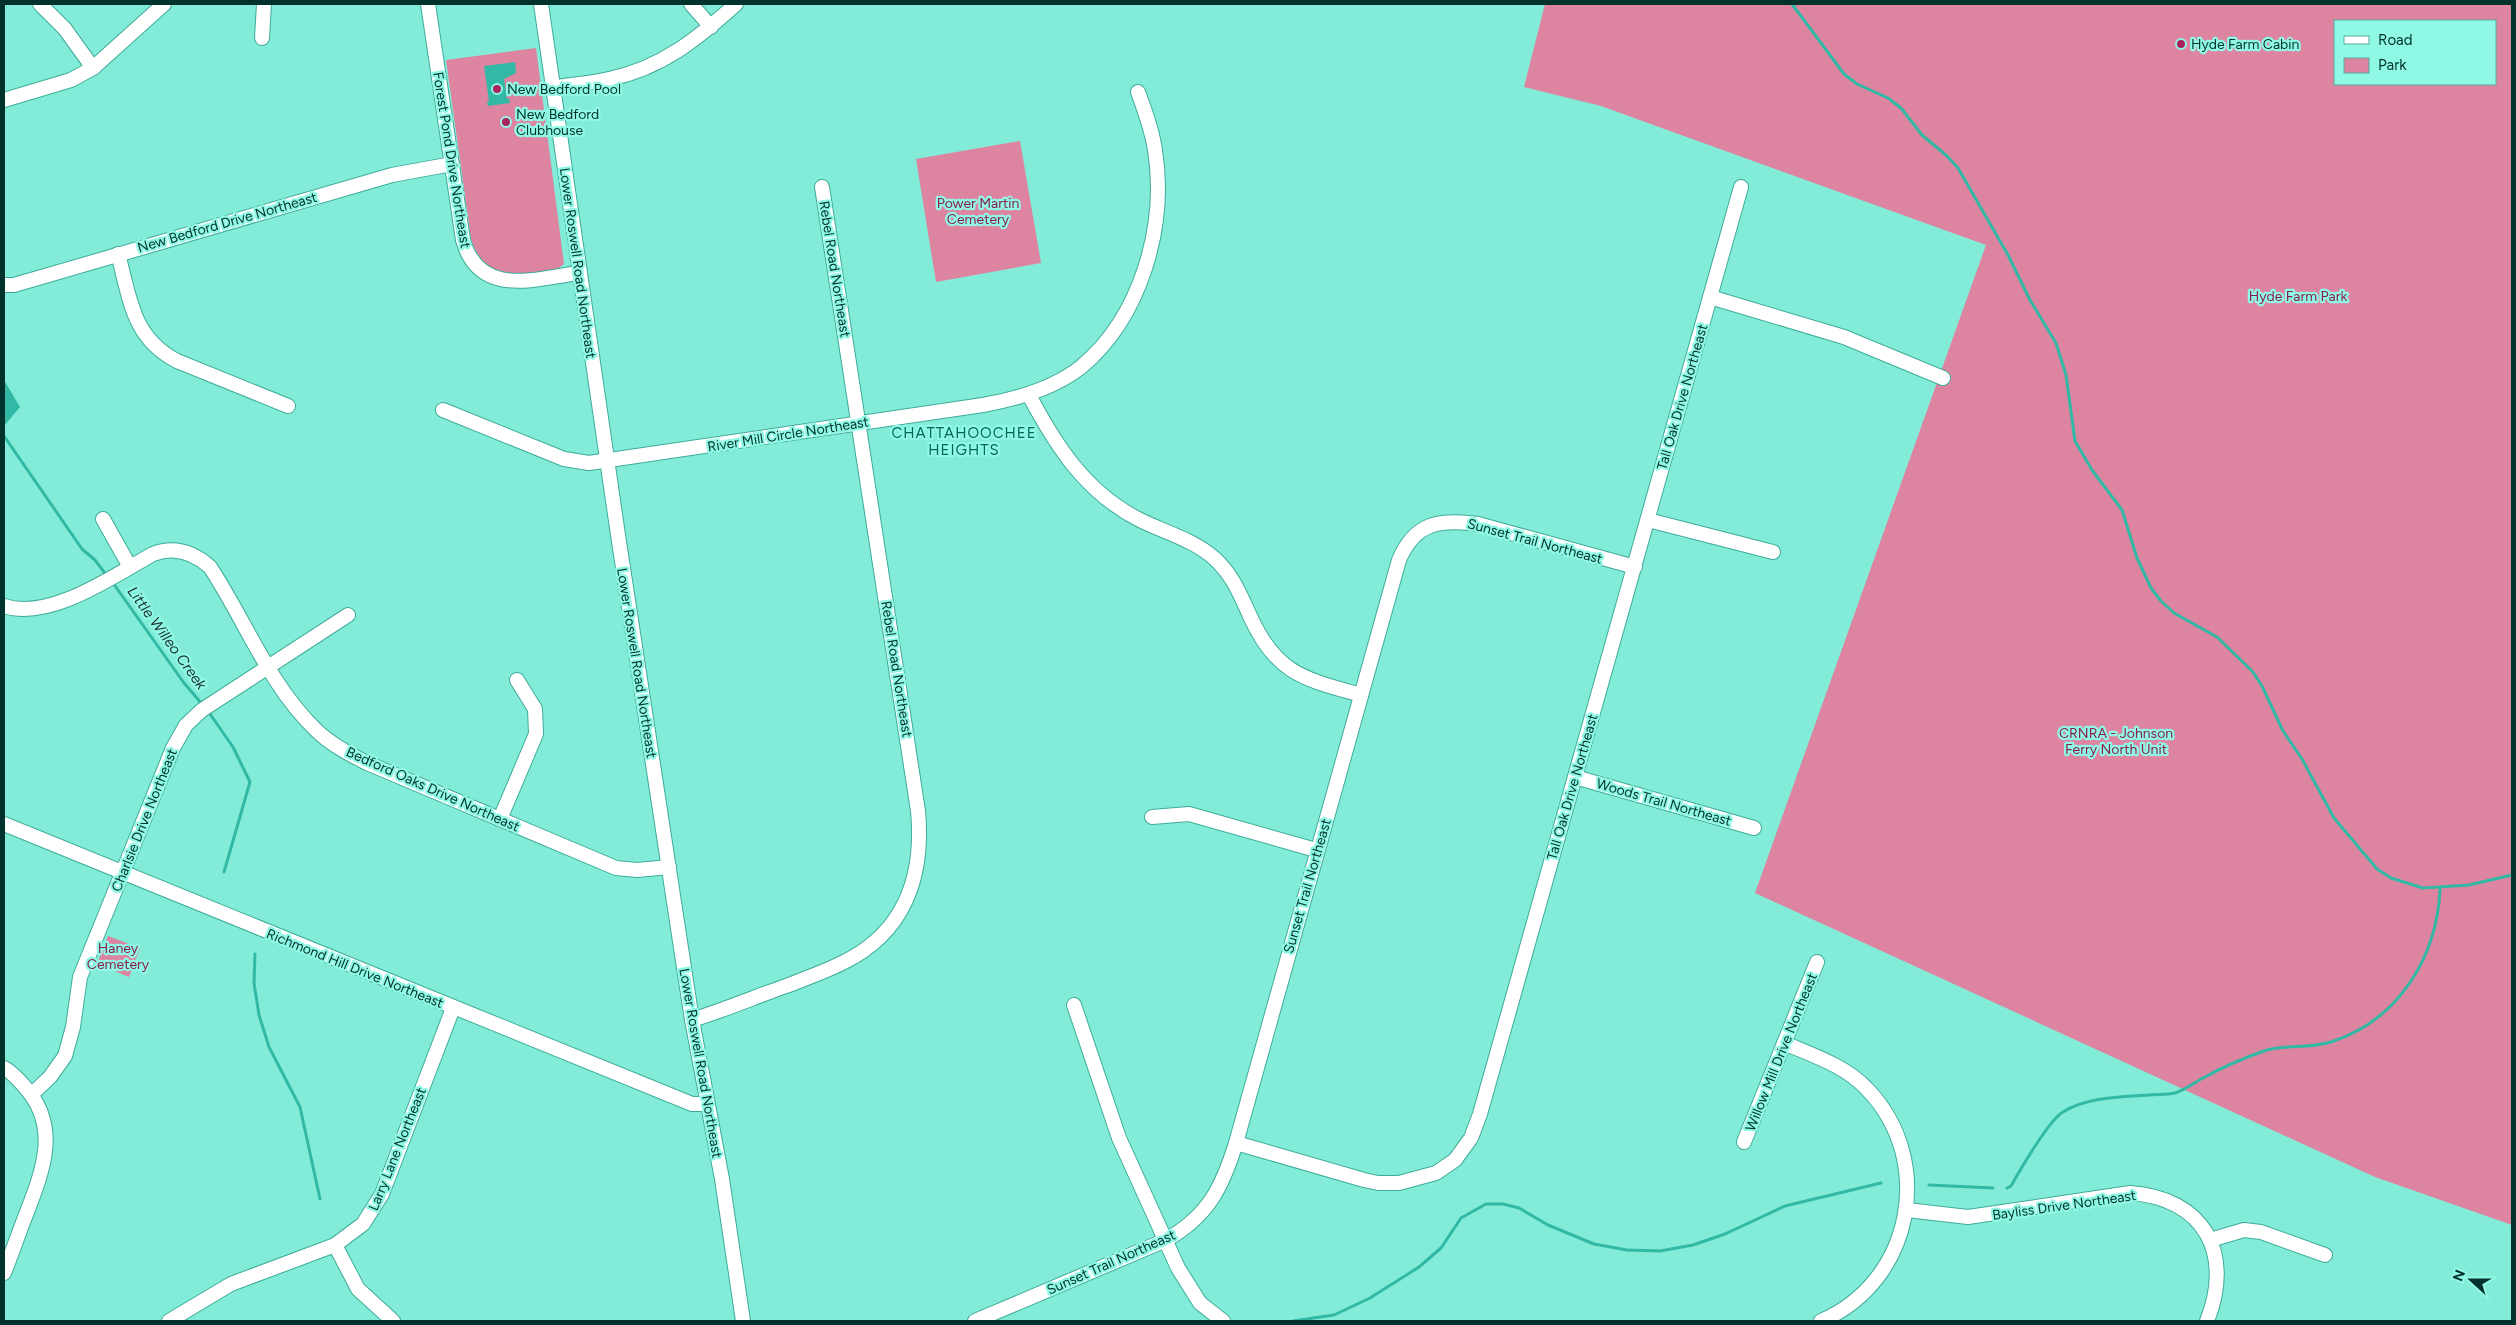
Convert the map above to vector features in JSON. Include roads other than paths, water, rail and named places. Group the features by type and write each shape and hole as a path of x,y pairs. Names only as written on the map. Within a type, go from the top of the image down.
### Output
{"street":[{"path":"40,4 65,29 93,68"},
{"path":"4,100 71,80 93,68 164,4"},
{"path":"262,38 264,4"},
{"name":"Forest Pond Drive Northeast","path":"428,4 466,251 470,260 484,273 497,279 512,282 578,273"},
{"name":"Lower Roswell Road Northeast","path":"541,4 578,273 692,1020 722,1180 744,1321"},
{"path":"691,4 711,27"},
{"path":"552,88 606,80 641,71 675,54 711,27 736,4"},
{"name":"River Mill Circle Northeast","path":"444,410 564,459 589,463 983,405 1029,395 1072,373 1091,357 1110,339 1136,294 1150,247 1157,195 1155,152 1150,124 1138,92"},
{"name":"New Bedford Drive Northeast","path":"4,286 392,175 452,164"},
{"name":"Rebel Road Northeast","path":"692,1020 823,972 858,954 887,930 908,896 916,875 920,835 918,811 860,424 822,187"},
{"name":"Tall Oak Drive Northeast","path":"1236,1143 1364,1180 1384,1183 1410,1181 1436,1173 1446,1168 1464,1151 1480,1114 1741,187"},
{"path":"118,254 137,320 143,334 152,344 177,361 288,406"},
{"path":"1710,297 1844,337 1944,378"},
{"path":"1029,395 1060,449 1096,492 1139,520 1205,550 1223,567 1240,593 1259,636 1280,662 1299,675 1361,695"},
{"path":"103,519 130,567"},
{"path":"1648,520 1773,552"},
{"name":"Sunset Trail Northeast","path":"975,1321 1166,1240 1184,1230 1203,1212 1216,1195 1227,1172 1236,1143 1316,850 1399,560 1408,543 1420,531 1442,522 1478,524 1635,567"},
{"name":"Bedford Oaks Drive Northeast","path":"4,606 28,610 45,608 62,603 163,550 189,553 201,558 210,567 268,667 304,716 316,730 333,743 367,762 616,868 637,870 669,867"},
{"name":"Charlsie Drive Northeast","path":"32,1094 50,1077 65,1056 73,1027 80,977 173,748 186,725 211,704 348,615"},
{"path":"500,819 536,734 535,709 517,680"},
{"name":"Woods Trail Northeast","path":"1575,777 1754,828"},
{"path":"1152,817 1189,814 1316,850"},
{"name":"Richmond Hill Drive Northeast","path":"4,824 122,874 692,1104 708,1104"},
{"name":"Willow Mill Drive Northeast","path":"1744,1142 1817,962"},
{"path":"1074,1005 1119,1138 1166,1240 1189,1288 1211,1314 1223,1321"},
{"name":"Larry Lane Northeast","path":"170,1321 238,1281 335,1245 351,1235 363,1224 376,1206 453,1008"},
{"path":"1784,1043 1834,1065 1867,1088 1886,1115 1900,1144 1906,1171 1907,1210 1892,1254 1874,1282 1846,1308 1821,1321"},
{"path":"4,1068 32,1094 45,1122 45,1160 4,1273"},
{"name":"Bayliss Drive Northeast","path":"1907,1210 1968,1217 2130,1193 2145,1194 2172,1202 2184,1208 2205,1230 2216,1259 2218,1281 2215,1301 2207,1321"},
{"path":"2210,1240 2244,1230 2261,1232 2325,1255"},
{"path":"335,1245 358,1289 393,1321"}],"waterway":[{"path":"1792,4 1844,74 1857,84 1888,98 1901,108 1922,135 1958,168 2008,255 2030,300 2056,343 2066,375 2075,441 2092,470 2122,510 2137,558 2151,588 2174,613 2217,637 2253,672 2262,686 2283,731 2302,759 2334,818 2377,869 2391,878 2423,888 2469,885 2512,875"},
{"name":"Little Willeo Creek","path":"4,436 82,549 95,560 107,576"},
{"name":"Little Willeo Creek","path":"113,583 184,683 202,704"},
{"name":"Little Willeo Creek","path":"208,711 233,747 250,782 224,872"},
{"path":"2007,1188 2011,1186 2050,1125 2063,1112 2072,1107 2104,1099 2175,1093 2219,1070 2256,1054 2272,1049 2331,1042 2355,1032 2376,1018 2395,1002 2410,983 2422,961 2431,939 2440,889"},
{"name":"Little Willeo Creek","path":"255,954 254,983 259,1015 269,1047 300,1107 320,1199"},
{"path":"1293,1321 1334,1315 1370,1298 1419,1267 1441,1248 1461,1218 1486,1204 1503,1204 1519,1208 1548,1225 1594,1244 1627,1250 1660,1251 1693,1245 1725,1234 1785,1206 1881,1183"},
{"path":"1929,1185 1993,1188"}],"place":[{"name":"Hyde Farm Cabin","path":"2181,44"},
{"name":"New Bedford Pool","path":"497,89"},
{"name":"New Bedford Clubhouse","path":"506,122"}],"district":[{"name":"CHATTAHOOCHEE HEIGHTS","path":"964,442"}],"park label":[{"name":"Power Martin Cemetery","path":"978,212"},
{"name":"Hyde Farm Park","path":"2298,296"},
{"name":"CRNRA - Johnson Ferry North Unit","path":"2116,742"},
{"name":"Haney Cemetery","path":"118,956"}]}
